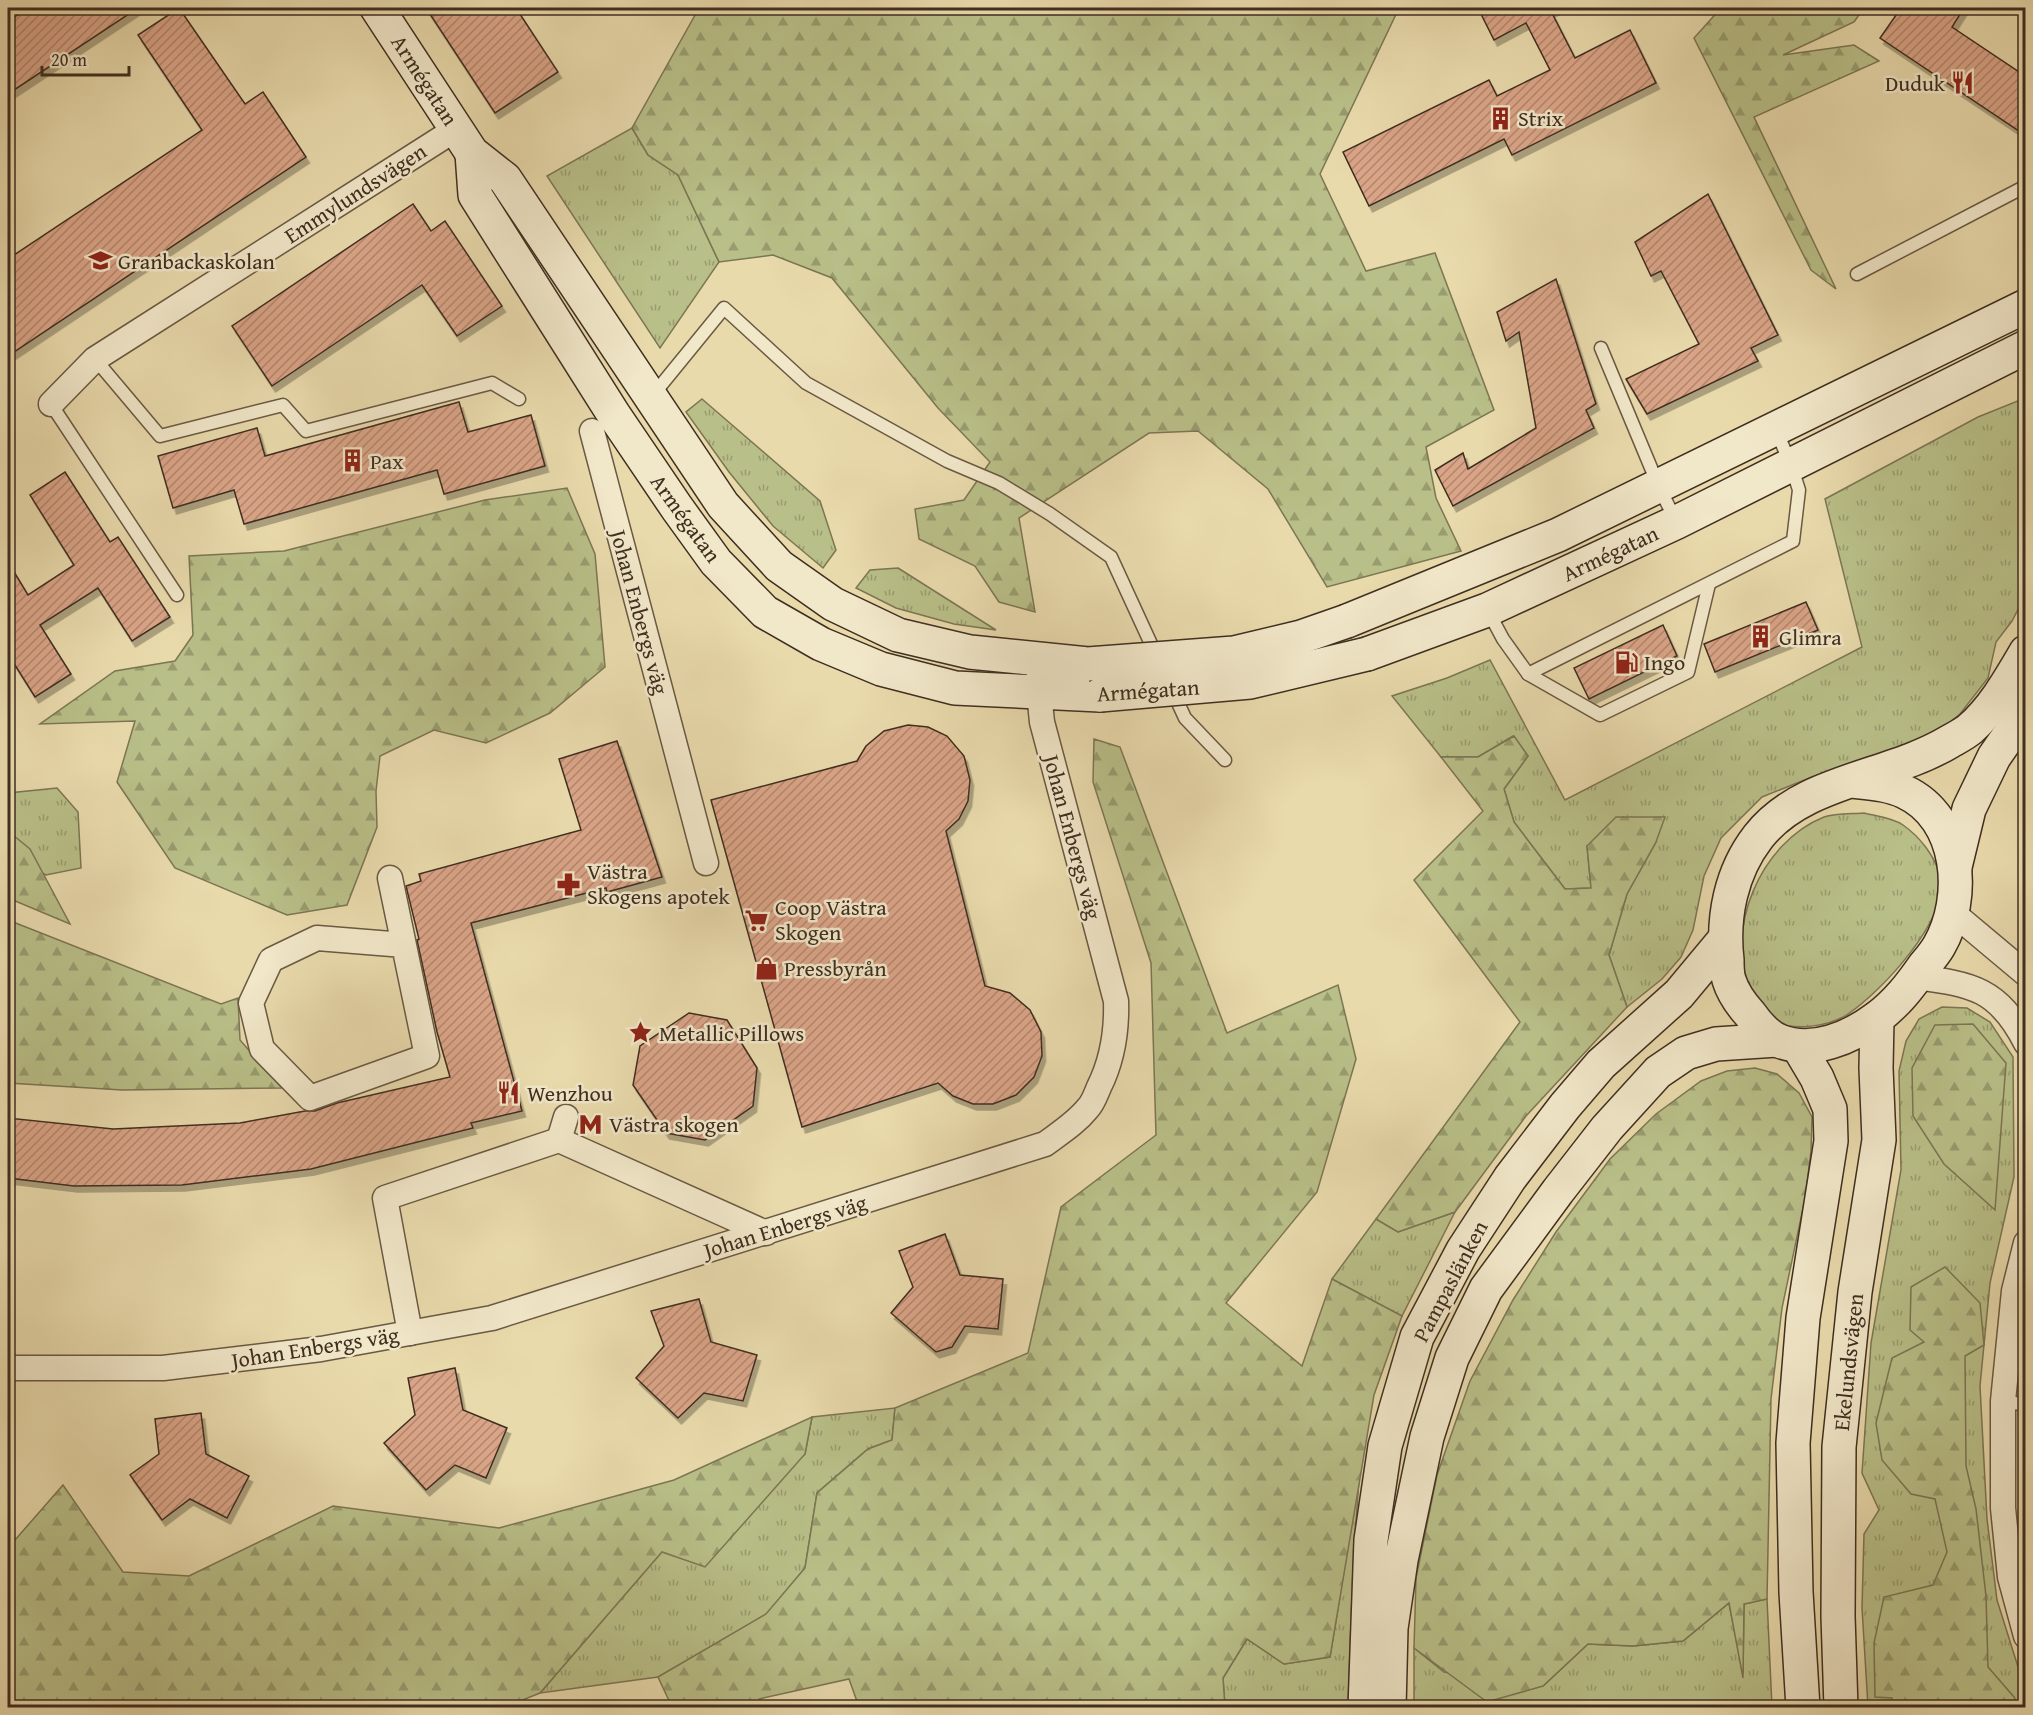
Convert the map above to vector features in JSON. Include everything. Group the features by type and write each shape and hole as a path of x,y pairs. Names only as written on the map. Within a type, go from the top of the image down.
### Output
{"street":[{"name":"Armégatan","path":"377,8 464,141 505,179 723,505 779,566 833,604 898,635 970,652 1088,664 1234,653 1301,637 1347,621 1558,535 2025,306"},
{"name":"Armégatan","path":"464,141 475,195 614,415 716,562 765,612 821,644 881,669 955,688 1100,695 1250,682 1367,654 1487,610 1677,522 2025,347"},
{"name":"Emmylundsvägen","path":"51,404 95,359 464,141"},
{"path":"1960,380 2025,363"},
{"name":"Johan Enbergs väg","path":"592,431 706,863"},
{"name":"Ekelundsvägen","path":"1803,1707 1796,1592 1793,1443 1803,1318 1831,1141 1830,1109 1817,1078 1788,1043 1758,1025 1738,1000 1729,980 1724,940 1727,905 1738,871 1756,839 1771,821 1821,792 1911,762 1970,730 2000,696 2025,652"},
{"name":"Johan Enbergs väg","path":"8,1368 163,1368 321,1349 492,1318 1045,1144 1068,1128 1090,1107 1105,1076 1114,1048 1117,1025 1116,1001 1042,722 1038,692 1040,658"},
{"name":"Ekelundsvägen","path":"1954,869 1970,809 1994,757 2025,711"},
{"name":"Ekelundsvägen","path":"1788,1043 1825,1043 1853,1035 1898,1002 1940,946 1952,912 1954,869 1951,844 1940,822 1927,806 1905,792 1882,785 1851,781"},
{"path":"390,878 404,945 427,1056 310,1098 262,1049 251,1003 271,960 317,938 404,945"},
{"path":"1952,912 2025,974"},
{"name":"Pampaslänken","path":"1365,1707 1371,1540 1385,1446 1417,1337 1463,1250 1510,1178 1565,1106 1601,1064 1679,994 1724,940"},
{"path":"1916,977 1958,983 1995,1000 2014,1020 2025,1043"},
{"name":"Ekelundsvägen","path":"1841,1707 1838,1616 1839,1446 1855,1292 1880,1140 1876,1068 1877,1018"},
{"name":"Pampaslänken","path":"1389,1707 1391,1628 1401,1560 1427,1437 1452,1358 1486,1289 1558,1191 1608,1128 1658,1072 1686,1053 1716,1044 1788,1043"},
{"path":"559,1140 566,1118"},
{"path":"410,1333 386,1198 559,1140 766,1233"},
{"path":"2025,1243 2014,1291 2014,1403 2003,1508 2010,1577 2025,1636"}],"lane":[{"path":"1857,274 2025,186"},
{"path":"650,398 724,308 806,383 947,461 999,483 1050,514 1111,557 1185,718 1225,760"},
{"path":"1601,348 1659,487 1677,522"},
{"path":"95,359 159,436 283,405 306,431 492,383 519,399"},
{"path":"51,404 177,595"},
{"path":"1528,674 1793,541 1799,490 1776,429"},
{"path":"1487,610 1503,639 1528,674 1599,715 1688,672 1708,584"}],"green space":[{"path":"699,8 1399,8 1320,174 1366,271 1435,253 1494,410 1426,447 1436,498 1461,551 1327,587 1268,489 1198,431 1149,433 1019,518 1035,612 999,602 975,566 919,539 915,509 964,500 990,462 938,408 832,278 773,255 719,262 678,175 648,155 632,128"},
{"path":"1721,8 1864,8 1854,22 1783,55 1854,45 1879,61 1754,117 1836,289 1811,270 1694,38"},
{"path":"632,128 648,155 678,175 719,262 660,348 547,176"},
{"path":"2025,398 2025,596 2012,621 1996,642 1988,678 1960,714 1926,741 1812,777 1762,797 1721,838 1704,876 1693,930 1681,957 1662,979 1627,1007 1609,955 1627,894 1656,842 1587,846 1591,888 1565,889 1514,822 1504,789 1528,756 1513,736 1478,757 1441,757 1392,696 1447,678 1490,660 1565,800 1862,647 1825,499 1978,417"},
{"path":"702,399 820,501 836,550 823,568 773,526 729,472 686,412"},
{"path":"567,488 595,554 605,667 550,713 486,743 434,730 380,756 376,791 377,827 347,905 287,915 175,868 117,782 135,721 40,724 115,671 175,661 193,635 189,556 284,551 485,500"},
{"path":"898,568 996,630 954,624 896,608 856,588 870,570"},
{"path":"1514,736 1528,756 1504,789 1514,822 1565,889 1591,888 1587,846 1616,817 1665,817 1656,842 1627,894 1609,955 1627,1007 1526,1116 1455,1212 1398,1232 1376,1219 1520,1022 1414,880 1483,811 1441,757 1478,757"},
{"path":"1094,739 1120,747 1227,1033 1338,985 1356,1059 1317,1192 1226,1303 1302,1366 1332,1279 1402,1316 1374,1395 1330,1657 1284,1664 1247,1639 1223,1678 1225,1707 859,1707 849,1679 759,1699 759,1707 672,1707 658,1677 766,1614 805,1568 817,1493 868,1449 892,1440 895,1408 1028,1353 1061,1207 1156,1135 1151,963 1093,782"},
{"path":"57,788 78,812 81,868 46,875 8,855 8,793"},
{"path":"1864,813 1899,823 1926,847 1940,875 1941,892 1935,912 1924,932 1895,972 1848,1014 1832,1022 1812,1026 1791,1026 1774,1021 1753,995 1744,969 1742,943 1745,917 1753,891 1766,867 1782,846 1802,829 1824,817"},
{"path":"8,831 30,849 70,924 8,898"},
{"path":"8,920 221,1004 238,998 240,1040 282,1088 122,1090 8,1083"},
{"path":"1942,1007 1967,1008 1990,1022 2013,1057 2014,1177 1990,1283 1980,1386 1987,1519 1997,1600 2025,1689 2025,1707 1868,1707 1862,1608 1864,1534 1879,1510 1862,1473 1871,1343 1901,1170 1899,1071 1906,1041 1919,1019"},
{"path":"1973,1024 2006,1063 1995,1210 1944,1164 1913,1116 1912,1068 1935,1025"},
{"path":"1755,1068 1777,1074 1799,1093 1812,1117 1811,1151 1805,1199 1782,1308 1771,1399 1767,1599 1744,1604 1743,1678 1729,1603 1683,1641 1633,1646 1588,1644 1543,1686 1487,1702 1414,1648 1416,1578 1437,1475 1470,1381 1513,1300 1556,1232 1610,1159 1656,1114 1701,1081 1727,1071"},
{"path":"1455,1212 1402,1316 1332,1279 1376,1219 1398,1232"},
{"path":"1945,1267 1980,1303 1984,1345 1965,1356 1966,1466 1976,1509 1986,1596 1988,1667 2014,1697 2019,1707 1892,1707 1892,1698 1875,1697 1874,1643 1884,1597 1933,1585 1947,1552 1935,1499 1911,1494 1882,1460 1876,1423 1892,1358 1924,1342 1910,1330 1911,1287"},
{"path":"895,1408 892,1440 868,1449 817,1493 805,1568 766,1615 658,1677 540,1693 662,1551 805,1454 812,1417"},
{"path":"812,1417 805,1454 705,1567 662,1552 540,1693 505,1707 8,1707 8,1548 63,1485 123,1572 189,1576 333,1506 499,1528 674,1480"},
{"path":"1359,1479 1348,1707 1225,1707 1223,1678 1247,1639 1284,1664 1330,1657"},
{"path":"1767,1599 1772,1707 1414,1708 1414,1648 1444,1672 1543,1686 1588,1644 1633,1646 1683,1641 1729,1603 1743,1674 1744,1604"}],"building":[{"path":"28,8 138,8 8,94 8,21"},
{"path":"179,8 245,104 263,92 306,157 8,356 8,259 202,130 138,35"},
{"path":"426,8 516,8 558,72 495,113"},
{"name":"Strix","path":"1478,8 1558,8 1551,11 1575,58 1630,30 1656,83 1512,155 1504,139 1369,206 1343,152 1489,80 1497,96 1550,70 1526,23 1494,40"},
{"path":"1901,8 1964,8 1952,27 2025,76 2025,135 1880,38"},
{"path":"1708,194 1778,335 1751,348 1758,361 1647,414 1626,379 1699,344 1661,271 1651,276 1635,242"},
{"path":"413,204 431,231 445,221 502,306 457,336 422,285 272,386 232,326"},
{"path":"1556,279 1596,404 1586,410 1594,428 1453,506 1435,470 1463,453 1468,469 1536,428 1519,332 1506,341 1497,312"},
{"name":"Pax","path":"459,402 468,432 531,415 545,466 444,494 437,470 244,524 234,490 173,508 158,456 257,428 265,456"},
{"path":"65,472 110,542 118,537 170,617 132,641 98,588 40,625 71,674 35,697 8,654 8,562 28,595 74,565 30,495"},
{"name":"Glimra","path":"1806,602 1818,630 1715,672 1704,644"},
{"name":"Ingo","path":"1663,625 1677,656 1589,699 1574,668"},
{"path":"908,725 928,727 947,736 964,756 970,780 968,801 959,819 946,831 985,986 1010,993 1030,1010 1041,1032 1042,1056 1034,1077 1016,1095 993,1104 973,1104 953,1096 938,1083 802,1127 711,800 857,761 866,746 884,731"},
{"path":"617,741 662,877 607,892 606,888 471,923 522,1111 471,1123 473,1128 311,1169 182,1185 74,1186 8,1178 8,1118 113,1129 240,1123 315,1111 337,1103 450,1077 437,1032 406,886 421,881 419,874 581,830 559,759"},
{"path":"689,1013 727,1020 757,1068 753,1106 705,1140 666,1133 633,1085 640,1046"},
{"path":"945,1234 960,1275 1003,1279 998,1329 965,1326 952,1347 936,1352 891,1313 913,1287 899,1251"},
{"path":"699,1299 711,1342 757,1355 743,1401 704,1393 678,1418 636,1378 664,1346 651,1311"},
{"path":"455,1368 463,1410 507,1428 486,1478 455,1465 426,1490 384,1443 415,1415 408,1378"},
{"path":"201,1413 206,1454 249,1476 227,1518 190,1499 162,1520 130,1475 159,1454 155,1419"}],"place":[{"name":"Duduk","path":"1963,83"},
{"name":"Strix","path":"1500,118"},
{"name":"Granbackaskolan","path":"100,261"},
{"name":"Pax","path":"352,461"},
{"name":"Glimra","path":"1761,637"},
{"name":"Ingo","path":"1626,662"},
{"name":"Västra Skogens apotek","path":"569,884"},
{"name":"Coop Västra Skogen","path":"757,920"},
{"name":"Pressbyrån","path":"766,968"},
{"name":"Metallic Pillows","path":"641,1033"},
{"name":"Wenzhou","path":"509,1093"},
{"name":"Västra skogen","path":"591,1124"}]}
